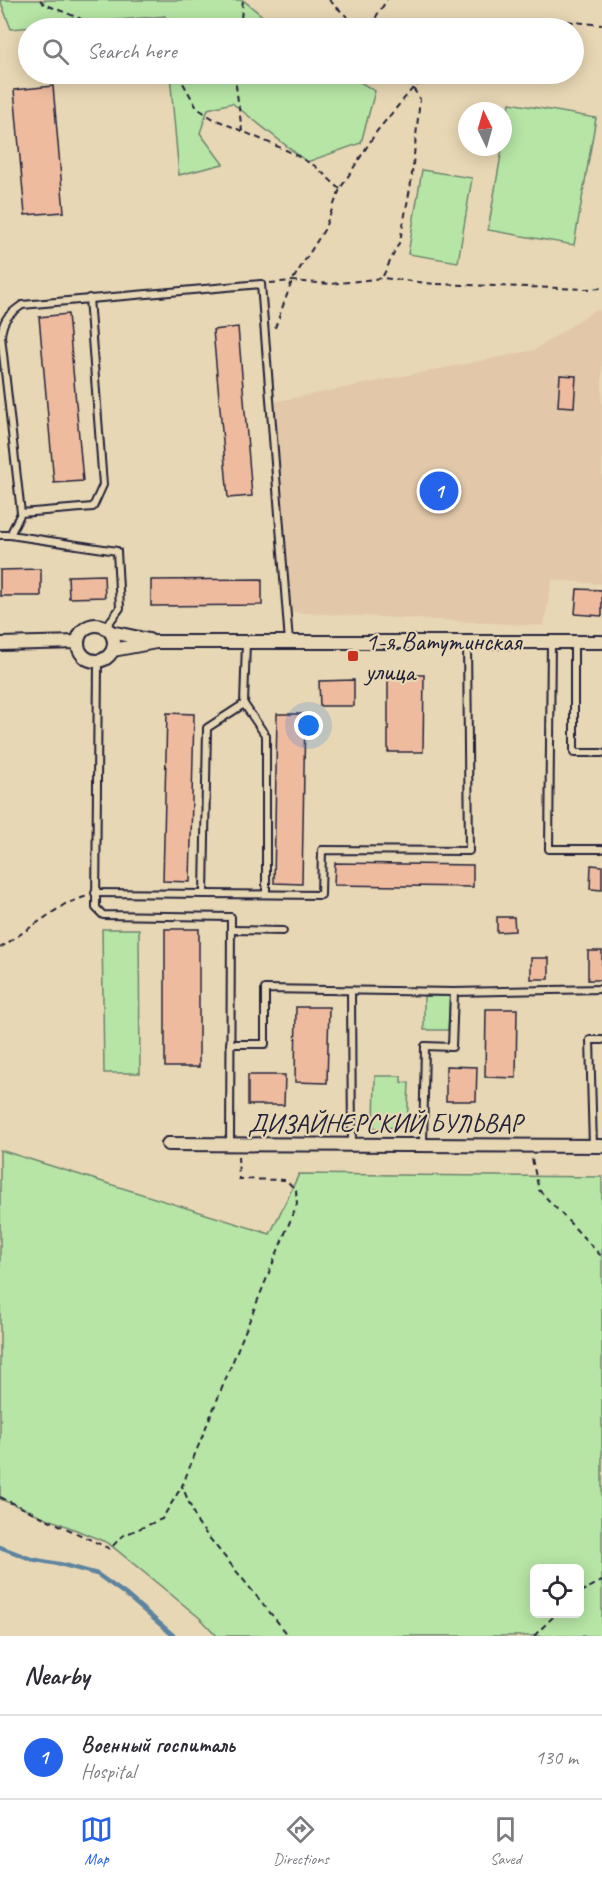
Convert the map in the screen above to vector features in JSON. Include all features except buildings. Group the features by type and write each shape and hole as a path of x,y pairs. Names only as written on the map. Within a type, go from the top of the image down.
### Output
{"street":[{"path":"156,642 94,624 83,630 78,642 86,658 98,661 104,659 113,650 156,642 602,642"},
{"path":"109,630 114,638 113,650"},
{"path":"0,644 78,642"},
{"name":"ДИЗАЙНЕРСКИЙ БУЛЬВАР","path":"168,1144 598,1146"}],"lane":[{"path":"10,535 21,513 2,336 3,322 12,312 22,304 261,284 289,642"},
{"path":"21,513 93,507 103,485 89,298"},
{"path":"0,535 117,551 120,608 109,630"},
{"path":"95,893 321,895 322,850 468,851 467,641"},
{"path":"551,641 549,849 602,849"},
{"path":"574,641 574,753 602,753"},
{"path":"246,642 244,704 266,736 266,894"},
{"path":"98,661 96,908 103,915 231,917 230,1044 234,1145"},
{"path":"204,894 207,728 244,704"},
{"path":"231,930 283,931"},
{"path":"230,1044 265,1044 265,989 454,992 602,989"},
{"path":"351,991 352,1145"},
{"path":"423,1145 425,1046 452,1047 454,992"},
{"path":"598,1146 590,1040 602,1040"}],"path":[{"path":"40,0 44,4 79,18"},
{"path":"241,18 243,0"},
{"path":"329,0 348,18"},
{"path":"376,18 387,0"},
{"path":"584,23 602,25"},
{"path":"184,84 197,108 212,118 315,166 340,189"},
{"path":"236,84 242,130"},
{"path":"383,278 400,241 411,183 420,99 408,84"},
{"path":"266,352 292,281 324,230 340,189 377,131 418,84"},
{"path":"261,284 292,281 331,284 383,278 435,284 602,288"},
{"path":"0,948 65,904 95,893"},
{"path":"0,1497 110,1549 122,1536 162,1518 182,1486 297,1204 296,1190 286,1180 239,1179 234,1145"},
{"path":"529,1146 539,1190 602,1257"},
{"path":"182,1486 198,1524 289,1636"},
{"path":"584,1590 602,1581"},
{"path":"534,1636 552,1618"}],"shaded area":[{"path":"595,310 602,311 602,584 552,580 544,626 286,612 268,403 534,350"}],"green space":[{"path":"0,0 243,0 265,18 165,18 165,16 18,18 18,28 11,29"},
{"path":"171,84 363,84 375,91 361,143 307,162 232,103 208,109 200,133 223,164 179,175"},
{"path":"512,103 596,118 574,245 488,230 501,156 512,156"},
{"path":"422,170 472,178 458,262 408,254"},
{"path":"102,929 139,929 140,1073 104,1073"},
{"path":"424,996 450,996 448,1030 424,1030"},
{"path":"375,1076 401,1076 401,1082 409,1083 407,1127 374,1128"},
{"path":"0,1150 270,1234 299,1174 602,1177 602,1636 217,1636 201,1619 108,1543 0,1499"}],"waterway":[{"path":"0,1547 31,1559 97,1574 125,1594 174,1636"}],"place":[{"name":"Военный госпиталь","path":"439,491"},
{"name":"1-я Ватутинская улица","path":"353,656"}]}
